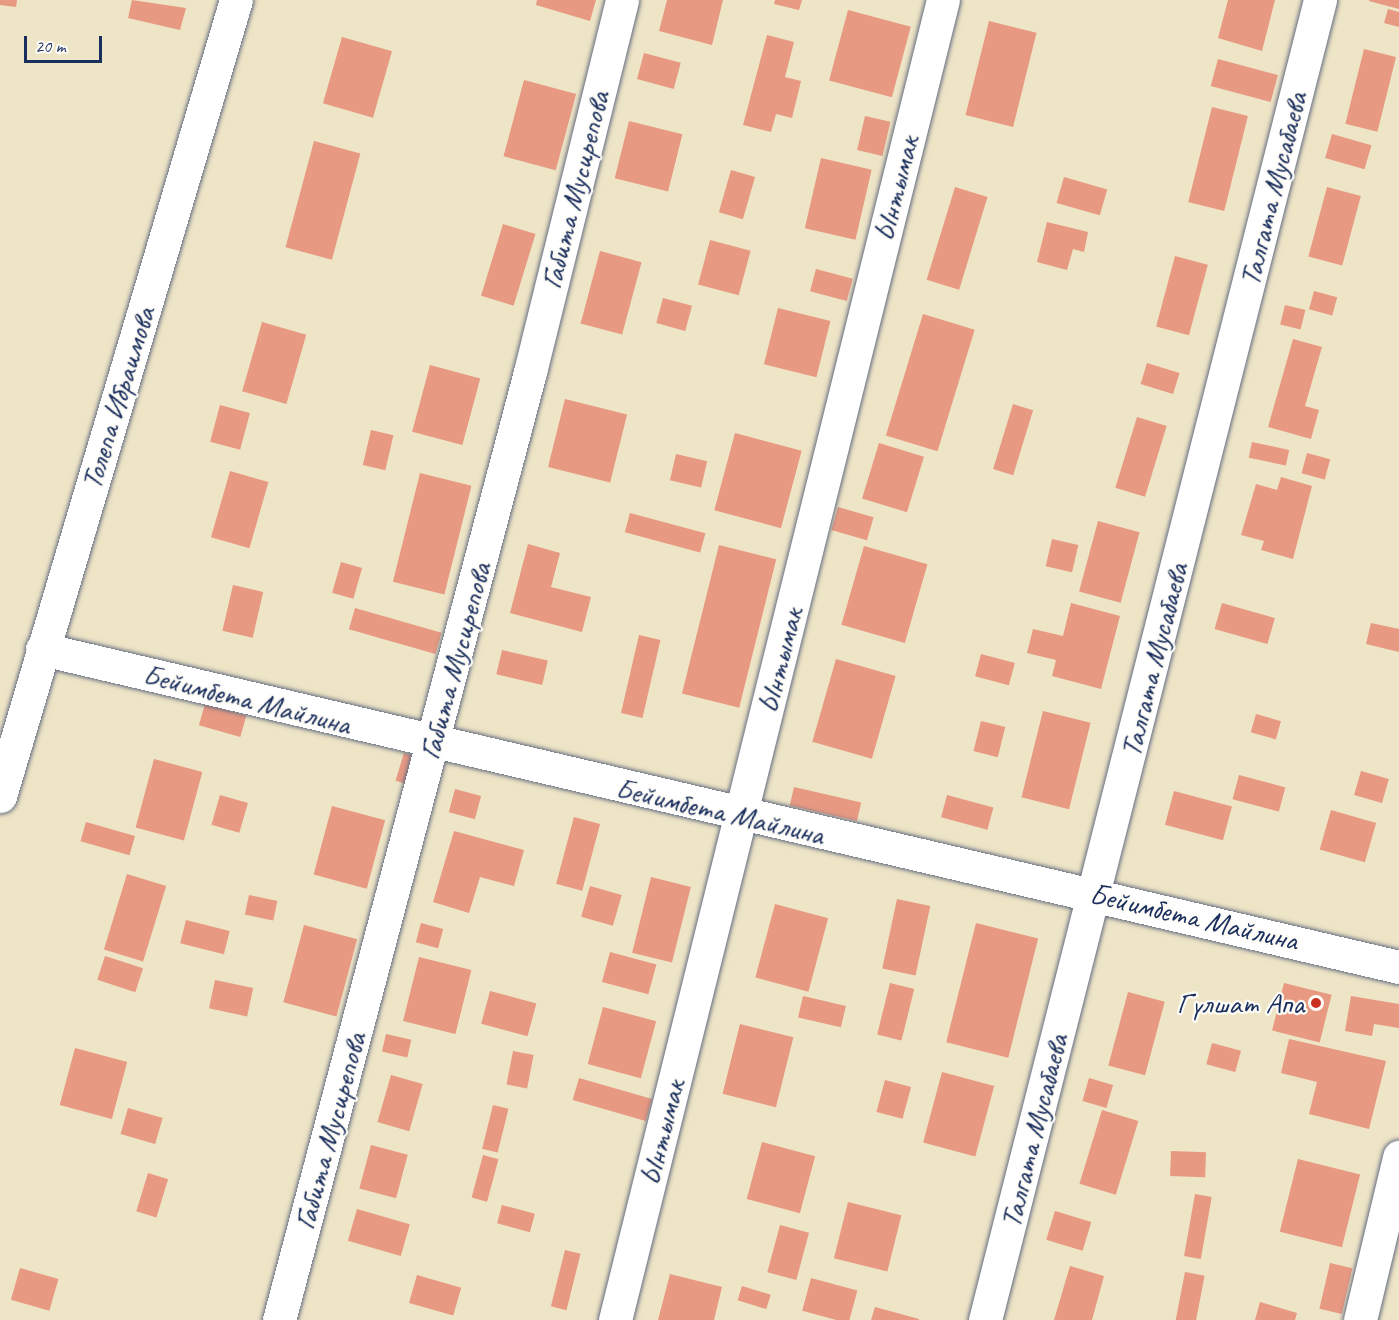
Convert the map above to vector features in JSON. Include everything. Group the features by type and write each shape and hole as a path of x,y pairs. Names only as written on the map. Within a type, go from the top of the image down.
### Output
{"street":[{"name":"Толепа Ибраимова","path":"0,796 236,0"},
{"name":"Габита Мусирепова","path":"279,1320 433,743 622,0"},
{"name":"Ынтымак","path":"615,1320 943,0"},
{"name":"Талгата Мусабаева","path":"985,1320 1320,0"},
{"name":"Бейимбета Майлина","path":"42,649 741,817 1095,893 1399,967"},
{"path":"1360,1320 1399,1157"}],"building":[{"path":"0,0 17,0 16,7 0,5"},
{"path":"132,0 186,8 180,30 128,18"},
{"path":"537,0 596,0 590,21 536,5"},
{"path":"667,0 723,0 712,45 659,31"},
{"path":"775,0 802,0 799,10 774,4"},
{"path":"1228,0 1275,0 1262,51 1218,38"},
{"path":"1399,0 1399,9 1369,1"},
{"path":"1388,9 1399,12 1399,27 1384,23"},
{"path":"848,10 911,27 892,97 829,81"},
{"path":"989,21 1037,33 1013,127 966,115"},
{"path":"767,35 794,42 785,77 801,81 792,118 776,114 771,132 743,125"},
{"path":"342,37 392,51 373,118 323,103"},
{"path":"1364,49 1396,57 1377,132 1345,124"},
{"path":"644,53 681,63 674,89 637,79"},
{"path":"1218,59 1278,75 1271,102 1211,86"},
{"path":"524,80 576,94 556,170 504,156"},
{"path":"1212,107 1248,116 1224,211 1188,202"},
{"path":"865,116 890,122 882,156 857,150"},
{"path":"629,121 682,134 668,192 615,178"},
{"path":"1332,134 1371,145 1365,169 1325,158"},
{"path":"314,141 360,153 332,260 286,247"},
{"path":"821,158 872,170 855,240 805,228"},
{"path":"731,170 755,177 743,219 719,212"},
{"path":"1064,177 1107,189 1100,215 1057,203"},
{"path":"955,187 988,197 959,290 927,280"},
{"path":"1327,187 1361,196 1342,266 1308,257"},
{"path":"1047,222 1088,232 1084,252 1073,249 1067,270 1037,262"},
{"path":"503,224 536,234 514,306 481,296"},
{"path":"710,240 751,251 739,295 698,284"},
{"path":"600,251 642,262 622,335 581,323"},
{"path":"1175,256 1208,265 1189,335 1156,327"},
{"path":"816,269 853,279 847,301 810,291"},
{"path":"1314,291 1337,297 1332,316 1309,309"},
{"path":"663,298 692,306 685,331 656,323"},
{"path":"1285,305 1305,310 1301,329 1280,324"},
{"path":"778,308 830,321 816,377 764,364"},
{"path":"923,314 975,330 938,451 886,435"},
{"path":"262,322 306,335 286,404 242,391"},
{"path":"1293,339 1322,347 1305,406 1319,410 1311,439 1268,427"},
{"path":"1147,363 1180,373 1173,394 1141,384"},
{"path":"430,365 480,378 462,445 412,432"},
{"path":"565,399 627,414 610,482 548,467"},
{"path":"1013,404 1033,410 1013,475 993,469"},
{"path":"220,405 250,413 240,450 210,442"},
{"path":"1137,417 1167,426 1145,497 1115,488"},
{"path":"371,430 393,435 385,470 363,465"},
{"path":"735,433 802,451 781,528 714,510"},
{"path":"1252,442 1289,450 1286,466 1249,458"},
{"path":"879,443 924,457 907,512 862,498"},
{"path":"1307,453 1330,459 1325,479 1302,473"},
{"path":"676,454 707,461 701,488 670,480"},
{"path":"230,471 268,482 249,548 211,537"},
{"path":"420,473 471,486 444,594 393,582"},
{"path":"1281,477 1312,486 1293,559 1261,550 1264,541 1241,535 1256,484 1277,490"},
{"path":"838,507 874,517 867,540 831,530"},
{"path":"630,513 705,533 700,553 625,532"},
{"path":"1098,521 1140,532 1121,603 1079,592"},
{"path":"1052,539 1078,545 1072,572 1046,566"},
{"path":"528,544 560,553 551,587 591,597 582,632 510,613"},
{"path":"719,545 776,559 739,708 682,693"},
{"path":"864,546 927,564 905,643 841,625"},
{"path":"341,562 362,568 353,599 332,593"},
{"path":"233,585 263,592 253,638 222,631"},
{"path":"1071,603 1120,616 1101,689 1052,676 1056,660 1027,653 1033,629 1063,636"},
{"path":"1222,603 1275,618 1267,644 1215,629"},
{"path":"355,608 442,633 435,654 349,629"},
{"path":"1371,623 1399,629 1399,652 1366,644"},
{"path":"639,635 660,640 642,718 621,713"},
{"path":"502,650 548,661 542,685 496,674"},
{"path":"981,654 1015,663 1009,685 975,676"},
{"path":"836,659 896,676 872,759 812,742"},
{"path":"205,704 246,716 240,737 199,725"},
{"path":"1043,711 1091,723 1069,809 1021,797"},
{"path":"1256,714 1281,721 1276,739 1251,732"},
{"path":"981,721 1005,727 998,757 974,751"},
{"path":"404,753 417,757 409,785 396,781"},
{"path":"154,759 202,772 184,841 136,828"},
{"path":"1361,771 1389,779 1382,803 1354,795"},
{"path":"1239,775 1285,787 1279,812 1233,799"},
{"path":"794,787 861,803 857,821 790,806"},
{"path":"455,789 481,796 475,819 449,812"},
{"path":"1174,791 1232,807 1223,840 1165,825"},
{"path":"220,795 248,803 239,833 211,825"},
{"path":"947,795 993,807 987,830 941,817"},
{"path":"332,806 385,820 367,889 314,875"},
{"path":"1331,810 1376,823 1365,862 1320,849"},
{"path":"574,817 600,824 582,891 556,884"},
{"path":"86,822 135,836 130,855 80,841"},
{"path":"454,831 524,850 514,886 480,877 469,913 433,902"},
{"path":"127,874 166,886 143,962 104,950"},
{"path":"651,877 691,887 672,963 632,953"},
{"path":"590,886 622,895 613,926 581,917"},
{"path":"249,895 277,901 273,921 245,915"},
{"path":"897,899 930,906 915,976 882,968"},
{"path":"775,904 828,918 808,992 755,977"},
{"path":"186,920 230,931 224,954 180,943"},
{"path":"421,923 443,929 438,948 416,942"},
{"path":"976,923 1038,938 1008,1058 946,1042"},
{"path":"304,925 357,939 336,1017 283,1002"},
{"path":"610,952 656,964 648,994 602,982"},
{"path":"105,956 143,968 135,992 97,980"},
{"path":"419,957 471,970 455,1034 403,1021"},
{"path":"215,980 253,988 247,1016 209,1008"},
{"path":"890,983 914,989 901,1040 877,1034"},
{"path":"1284,983 1332,995 1320,1042 1272,1031"},
{"path":"490,991 536,1003 528,1036 481,1024"},
{"path":"1128,992 1165,1002 1145,1075 1108,1065"},
{"path":"803,996 846,1006 841,1027 798,1017"},
{"path":"1351,996 1399,1004 1399,1028 1374,1024 1372,1036 1345,1031"},
{"path":"603,1007 656,1021 641,1078 588,1064"},
{"path":"740,1024 793,1037 776,1107 723,1094"},
{"path":"386,1034 411,1040 407,1057 382,1052"},
{"path":"1289,1039 1386,1061 1369,1129 1309,1114 1317,1082 1281,1073"},
{"path":"1212,1043 1241,1051 1235,1072 1206,1064"},
{"path":"75,1048 127,1062 112,1119 60,1105"},
{"path":"513,1051 534,1055 527,1088 507,1084"},
{"path":"942,1072 994,1086 975,1156 923,1143"},
{"path":"391,1075 423,1084 409,1131 377,1122"},
{"path":"579,1078 652,1099 646,1121 573,1100"},
{"path":"1089,1078 1113,1085 1106,1108 1082,1101"},
{"path":"885,1080 911,1087 903,1119 876,1112"},
{"path":"493,1105 509,1109 498,1153 482,1149"},
{"path":"128,1108 163,1118 155,1144 121,1134"},
{"path":"1102,1110 1138,1121 1116,1195 1079,1184"},
{"path":"762,1142 815,1156 800,1213 747,1199"},
{"path":"371,1145 408,1155 396,1198 359,1188"},
{"path":"1171,1151 1206,1152 1205,1177 1170,1176"},
{"path":"483,1155 498,1159 487,1202 472,1198"},
{"path":"1298,1159 1360,1174 1342,1247 1280,1232"},
{"path":"148,1173 168,1179 156,1217 136,1211"},
{"path":"1195,1194 1212,1197 1201,1259 1184,1256"},
{"path":"848,1202 901,1215 887,1272 834,1258"},
{"path":"502,1205 535,1214 530,1232 497,1223"},
{"path":"357,1209 410,1224 401,1256 348,1241"},
{"path":"1055,1211 1091,1222 1083,1251 1046,1240"},
{"path":"780,1225 809,1233 796,1280 767,1272"},
{"path":"565,1250 581,1254 566,1310 551,1306"},
{"path":"1330,1263 1352,1268 1342,1314 1319,1309"},
{"path":"1070,1266 1104,1276 1092,1320 1054,1320"},
{"path":"20,1268 58,1279 49,1311 11,1300"},
{"path":"1185,1272 1205,1276 1196,1320 1176,1320"},
{"path":"670,1274 722,1287 714,1320 658,1320"},
{"path":"417,1275 461,1288 453,1316 409,1303"},
{"path":"811,1278 857,1290 849,1320 836,1320 802,1311"},
{"path":"742,1286 771,1295 766,1309 738,1300"},
{"path":"1260,1302 1297,1313 1295,1320 1255,1320"},
{"path":"875,1307 919,1319 919,1320 871,1320"}],"place":[{"name":"Гүлшат Апа","path":"1316,1003"}]}
